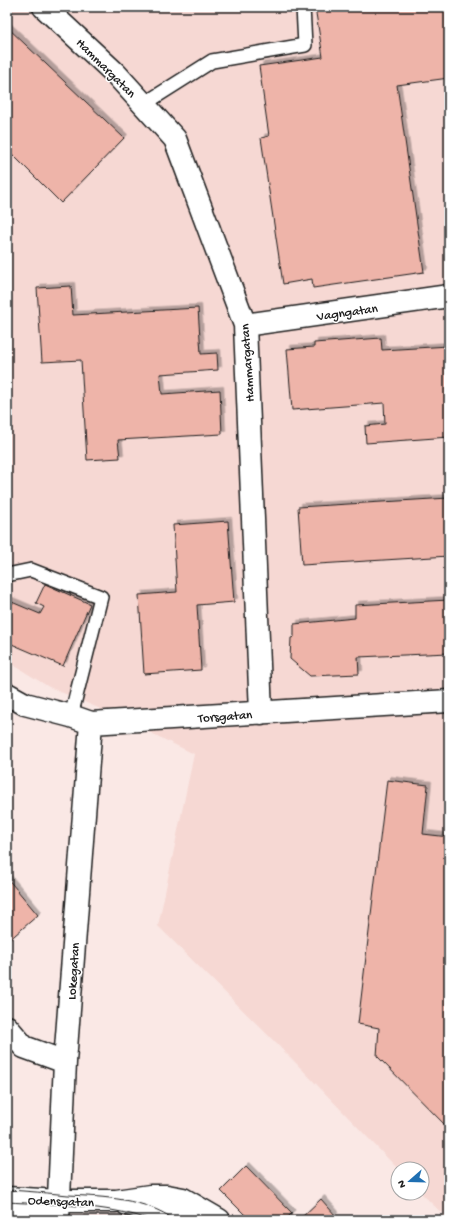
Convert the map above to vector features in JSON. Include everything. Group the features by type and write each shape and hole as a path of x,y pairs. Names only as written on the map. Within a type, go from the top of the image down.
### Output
{"street":[{"name":"Hammargatan","path":"44,7 115,73 175,139 245,325 261,713"},
{"name":"Vagngatan","path":"245,325 449,296"},
{"name":"Torsgatan","path":"7,694 25,704 81,719 261,713 449,701"},
{"name":"Lokegatan","path":"58,1213 81,719"},
{"path":"7,1028 24,1047 65,1062"},
{"name":"Odensgatan","path":"7,1198 58,1213 116,1201 150,1196 167,1196 183,1200 219,1220"},
{"name":"Odensgatan","path":"116,1201 167,1214 181,1220"}],"lane":[{"path":"144,104 212,61 305,46 303,7"},
{"path":"7,576 31,570 101,597 81,719"},
{"path":"7,1214 58,1213"}],"shaded area":[{"path":"7,7 449,7 449,1220 429,1201 430,1161 390,1161 293,1060 158,926 194,754 110,713 49,687 7,661"}],"building":[{"path":"315,7 449,7 449,78 397,85 424,272 313,288 312,279 283,284 261,138 269,136 259,66 323,57"},
{"path":"7,27 124,138 61,203 7,149"},
{"path":"71,286 73,315 198,308 201,354 217,353 218,370 160,374 162,394 220,390 222,434 118,440 120,458 87,460 81,360 42,362 37,288"},
{"path":"381,338 382,350 449,346 449,437 366,443 365,426 385,424 384,403 292,410 287,349 314,347 314,343"},
{"path":"449,498 449,556 302,565 298,507"},
{"path":"228,521 234,602 197,605 201,670 144,674 139,595 177,592 173,525"},
{"path":"45,584 90,604 63,666 7,642 7,600 40,614 44,607 36,603"},
{"path":"449,600 449,653 358,657 359,674 310,676 290,659 291,638 294,637 294,624 355,618 355,605"},
{"path":"387,780 428,785 423,834 449,837 449,1129 377,1056 379,1028 358,1024"},
{"path":"7,878 38,915 7,942"},
{"path":"246,1166 292,1213 285,1220 250,1220 221,1191"},
{"path":"321,1199 335,1215 330,1220 299,1220"}],"tram line":[{"path":"7,1190 124,1200 150,1207 175,1220"},
{"path":"7,1202 98,1208 151,1220"}]}
